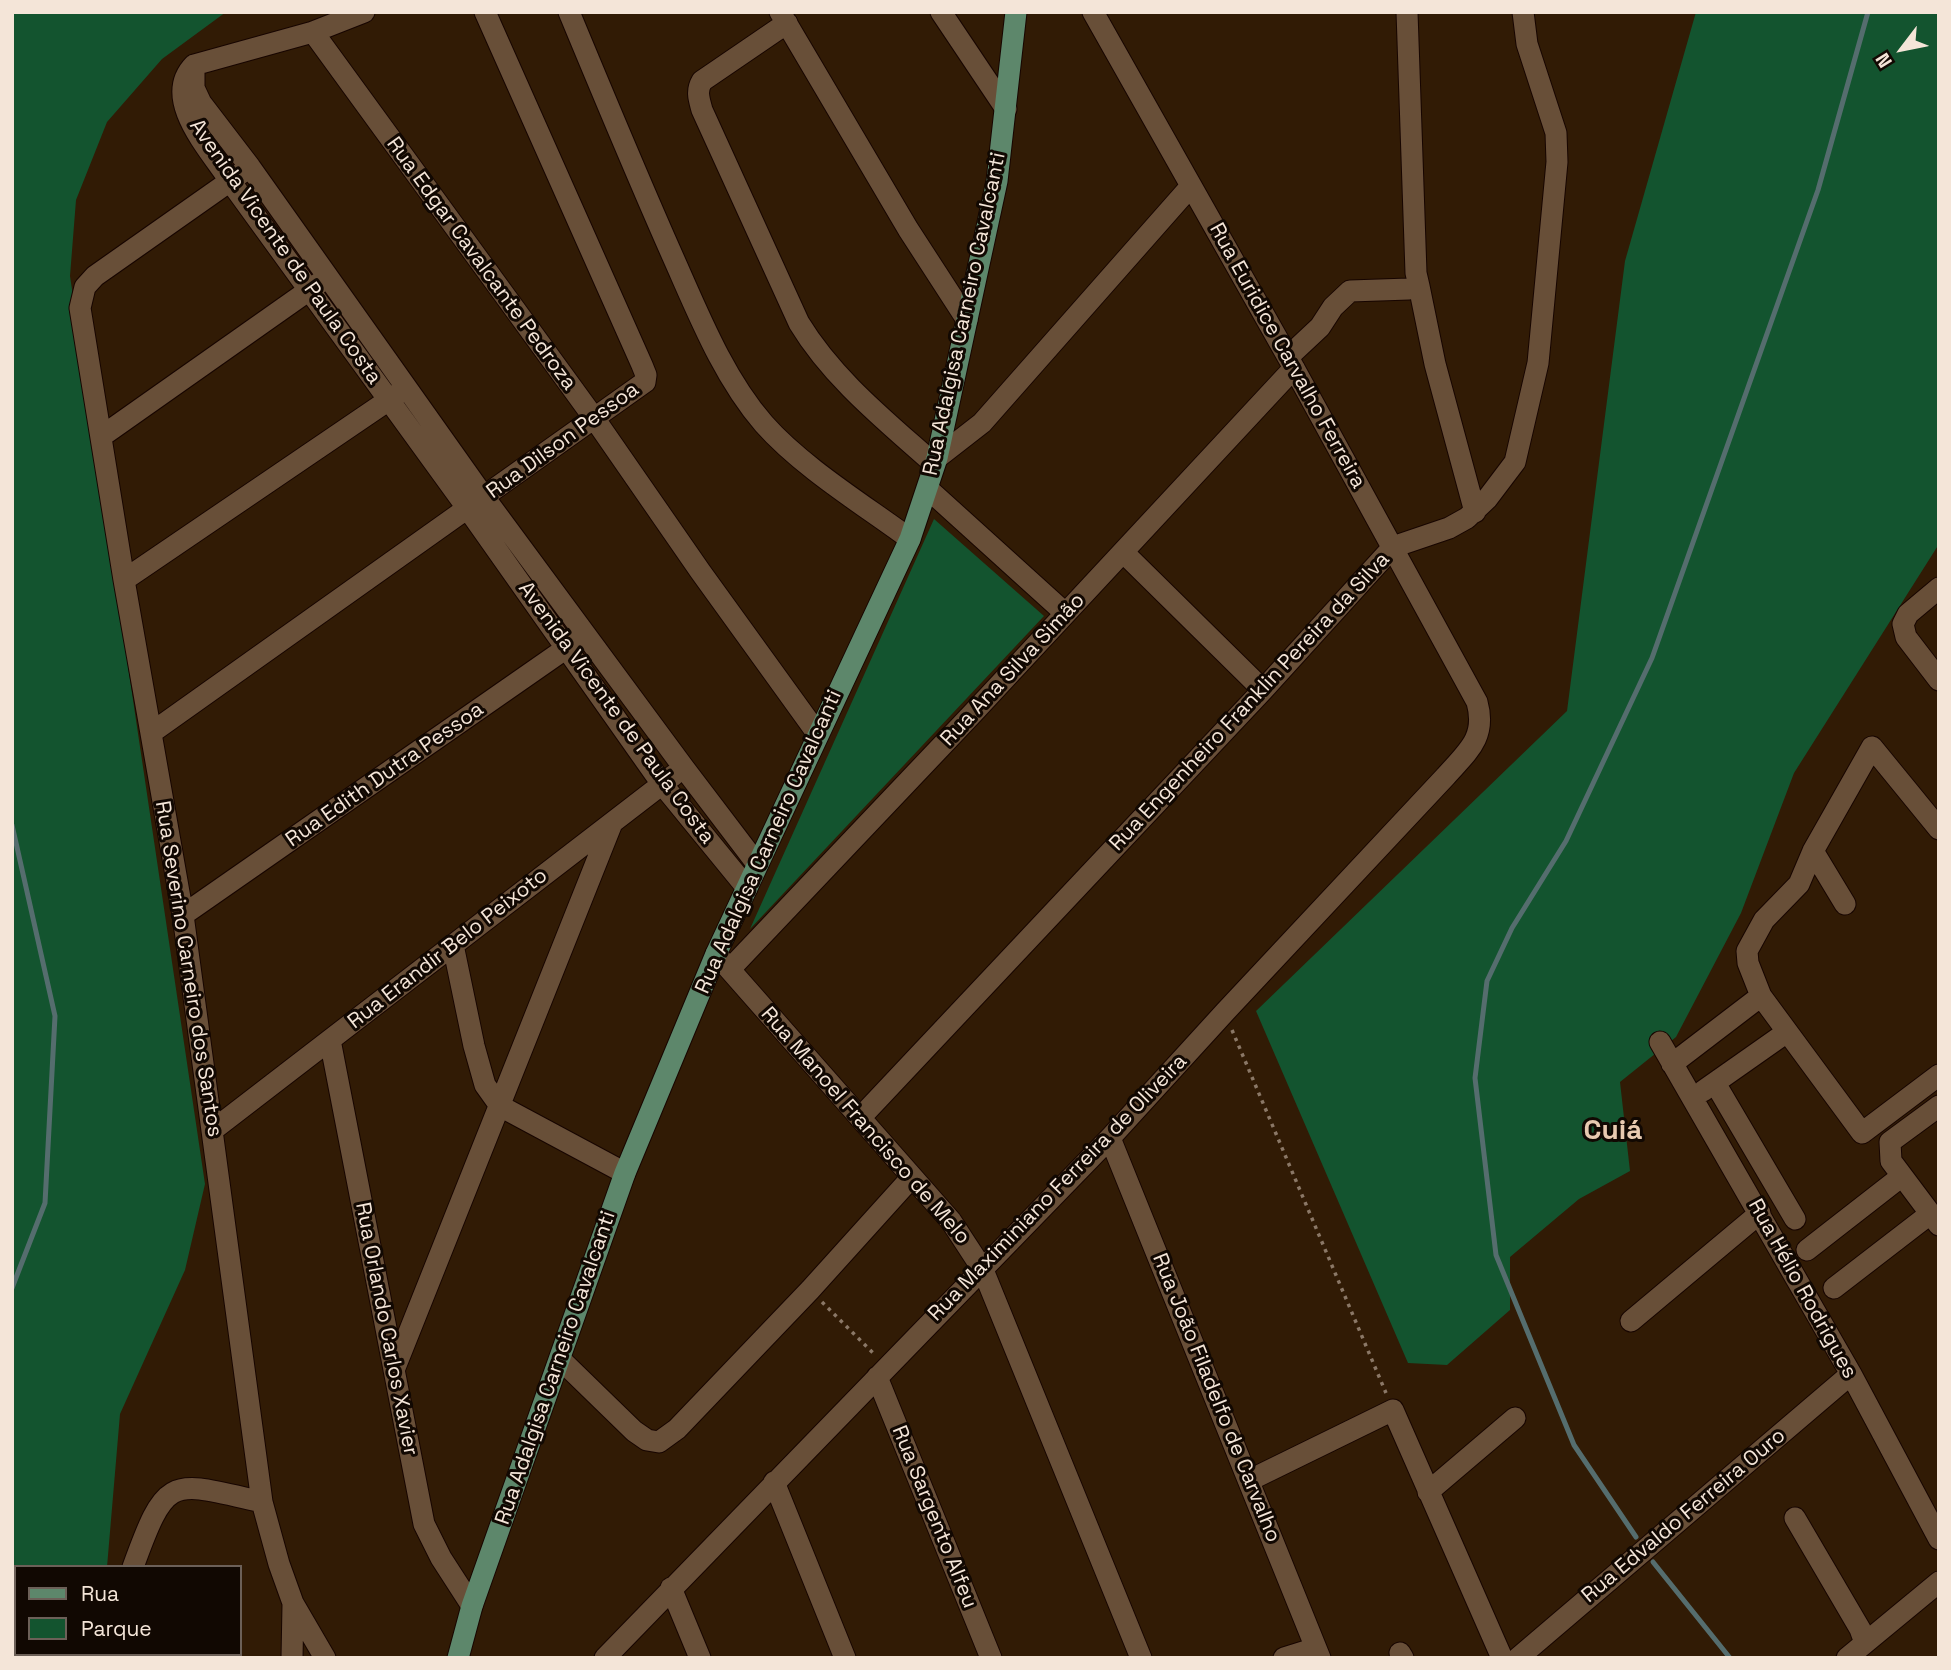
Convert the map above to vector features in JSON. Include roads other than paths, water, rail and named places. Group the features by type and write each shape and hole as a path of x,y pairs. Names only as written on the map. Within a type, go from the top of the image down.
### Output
{"main road":[{"name":"Rua Adalgisa Carneiro Cavalcanti","path":"458,1658 472,1606 625,1173 723,962 757,864 910,539 928,489 997,181 1016,12"}],"street":[{"path":"194,65 313,32 364,12"},
{"name":"Rua Dilson Pessoa","path":"150,733 645,382 646,375 485,12"},
{"path":"569,12 679,271 711,340 740,391 764,424 804,461 910,539"},
{"path":"941,12 1006,109"},
{"name":"Rua Euridice Carvalho Ferreira","path":"1093,12 1477,702"},
{"path":"1407,12 1416,273 1435,364 1475,512"},
{"name":"Rua Engenheiro Franklin Pereira da Silva","path":"860,1118 1263,690 1393,547 1449,528 1475,512 1514,462 1538,363 1551,248 1557,162 1556,133 1527,44 1523,12"},
{"path":"967,320 908,229 784,18 702,81 698,87 698,95 702,110 799,323 811,343 867,404 936,461 982,423 1191,186"},
{"name":"Rua Edgar Cavalcante Pedroza","path":"313,32 594,418 817,733"},
{"name":"Avenida Vicente de Paula Costa","path":"194,65 194,88 201,103 250,167 318,283"},
{"name":"Avenida Vicente de Paula Costa","path":"194,65 182,84 182,103 230,181 318,283 476,503 568,649 662,784 747,888"},
{"path":"230,181 250,167"},
{"name":"Rua Severino Carneiro dos Santos","path":"230,181 95,276 85,286 80,308 124,580 183,915 262,1502 279,1564 293,1602 324,1658"},
{"path":"102,436 318,283"},
{"name":"Rua Ana Silva Simão","path":"723,962 973,713 1123,552 1320,327 1333,307 1350,291 1409,289 1419,286"},
{"path":"124,580 398,394"},
{"path":"928,489 1065,613"},
{"name":"Avenida Vicente de Paula Costa","path":"476,503 586,635 757,864"},
{"path":"1123,552 1263,690"},
{"path":"1939,588 1908,614 1903,624 1906,637 1939,680"},
{"name":"Rua Edith Dutra Pessoa","path":"183,915 586,635"},
{"name":"Rua Maximiniano Ferreira de Oliveira","path":"605,1658 1110,1138 1473,746 1481,719 1477,702"},
{"path":"1939,829 1872,747 1813,851 1799,884 1764,920 1747,951 1748,963 1761,996 1862,1133 1939,1075"},
{"name":"Rua Erandir Belo Peixoto","path":"213,1130 684,768"},
{"path":"394,1370 612,822"},
{"path":"1813,851 1845,904"},
{"path":"453,945 485,1085 500,1106 625,1173"},
{"name":"Rua Manoel Francisco de Melo","path":"723,962 951,1222 984,1270 1141,1658"},
{"path":"1672,1064 1761,996"},
{"path":"1693,1098 1787,1032"},
{"name":"Rua Orlando Carlos Xavier","path":"330,1040 424,1524 441,1558 472,1606"},
{"name":"Rua Hélio Rodrigues","path":"1660,1042 1851,1374 1939,1539"},
{"path":"1715,1083 1795,1219"},
{"path":"1834,1288 1935,1219 1891,1161 1890,1142 1939,1106"},
{"name":"Rua João Filadelfo de Carvalho","path":"1110,1138 1318,1653"},
{"path":"1807,1250 1902,1176"},
{"path":"560,1359 634,1431 647,1440 659,1442 668,1436 810,1290 912,1177"},
{"path":"1632,1321 1760,1213"},
{"name":"Rua Sargento Alfeu","path":"882,1372 991,1658"},
{"name":"Rua Edvaldo Ferreira Ouro","path":"1517,1658 1851,1374"},
{"path":"1250,1480 1394,1410 1502,1658"},
{"path":"1428,1492 1515,1418"},
{"path":"774,1482 845,1658"},
{"path":"134,1565 158,1506 171,1492 195,1487 262,1502"},
{"path":"1795,1518 1860,1629 1865,1643"},
{"path":"1847,1658 1939,1582"},
{"path":"671,1588 700,1658"},
{"path":"292,1658 293,1602"},
{"path":"1284,1658 1318,1653"}],"waterway":[{"path":"1636,1537 1574,1445 1496,1255 1475,1078 1487,981 1512,928 1566,841 1652,658 1818,190 1868,12"},
{"path":"12,825 55,1016 45,1203 12,1288"},
{"path":"1653,1562 1730,1658"}],"district":[{"name":"Cuiá","path":"1613,1131"}]}
